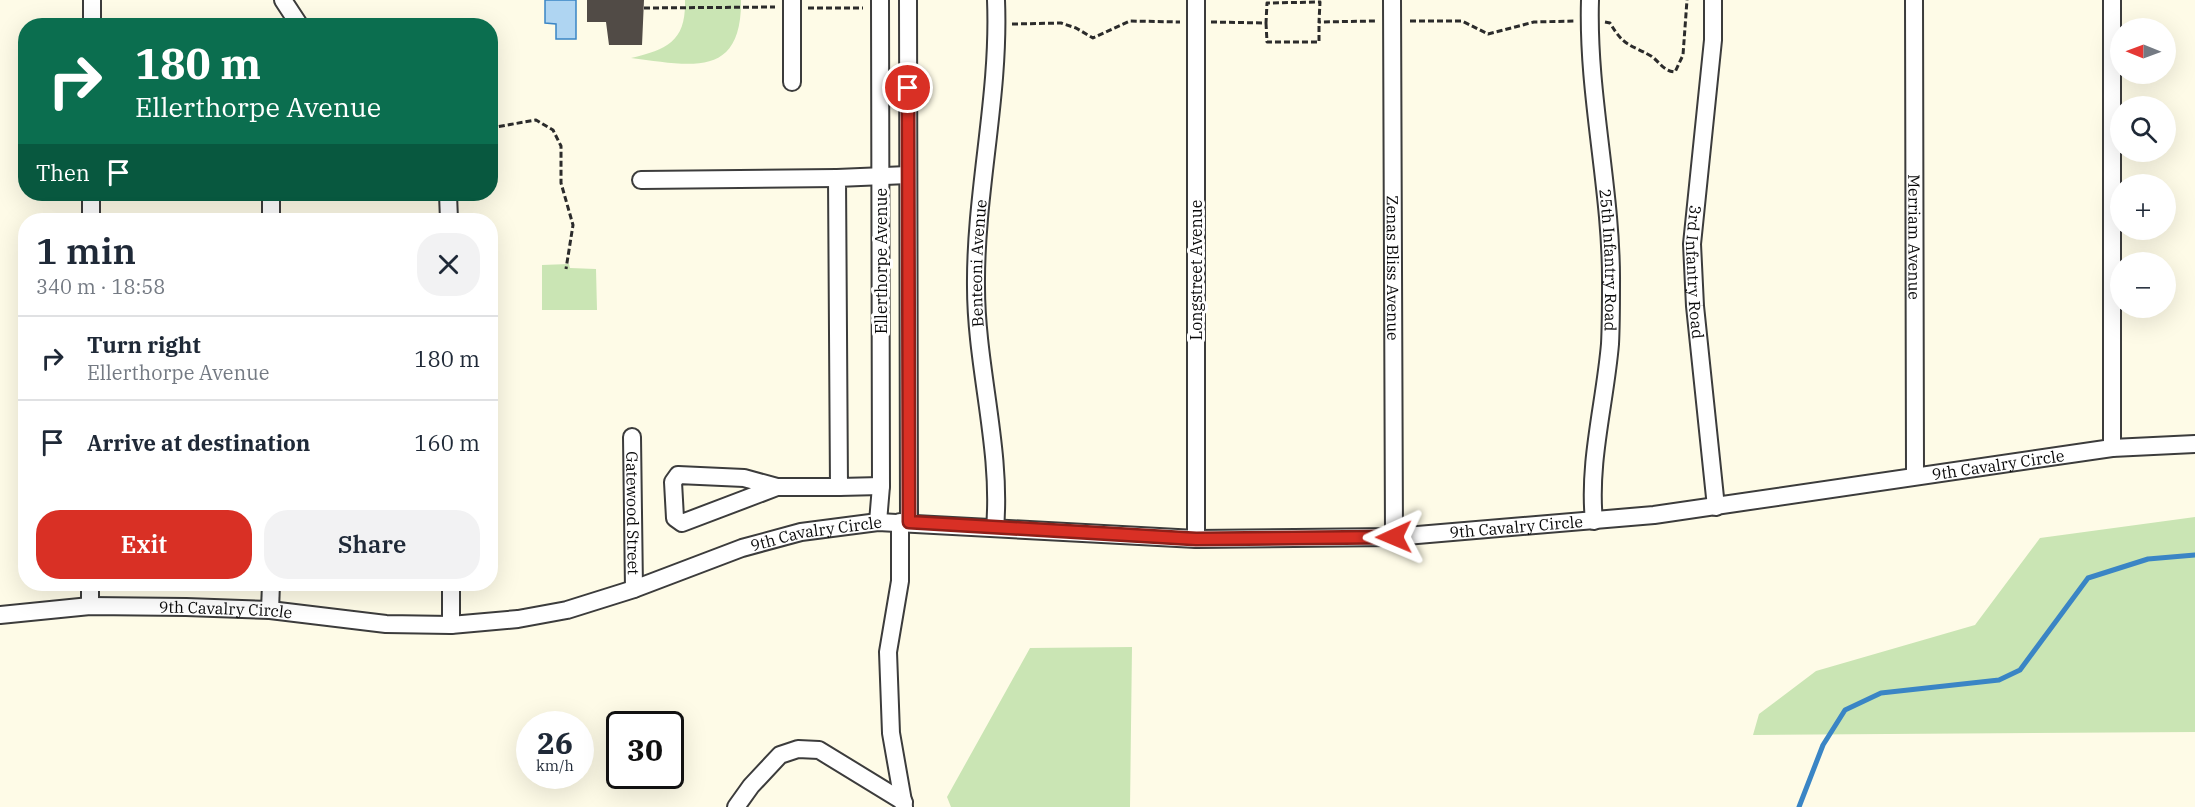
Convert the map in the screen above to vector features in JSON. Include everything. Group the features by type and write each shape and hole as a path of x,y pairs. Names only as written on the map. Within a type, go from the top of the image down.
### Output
{"street":[{"path":"92,0 92,18"},
{"path":"283,0 295,18"},
{"name":"Ellerthorpe Avenue","path":"878,522 881,486 880,0"},
{"name":"Ellerthorpe Avenue","path":"904,804 891,733 888,652 900,581 905,522 908,0"},
{"name":"Benteoni Avenue","path":"995,528 991,440 978,341 976,287 978,225 996,63 996,0"},
{"name":"Longstreet Avenue","path":"1196,0 1196,539"},
{"name":"Zenas Bliss Avenue","path":"1392,0 1394,537"},
{"name":"25th Infantry Road","path":"1590,0 1597,135 1610,227 1611,285 1610,345 1597,438 1594,521"},
{"name":"3rd Infantry Road","path":"1713,0 1713,40 1692,244 1695,306 1716,507"},
{"name":"Merriam Avenue","path":"1914,0 1915,475"},
{"path":"2112,0 2112,448"},
{"path":"792,4 792,82"},
{"path":"641,180 908,175"},
{"path":"837,178 839,487"},
{"name":"Gatewood Street","path":"632,437 634,589"},
{"name":"9th Cavalry Circle","path":"0,615 90,606 270,610 386,624 451,625 518,619 567,610 634,589 742,548 801,532 878,522 1196,539 1394,537 1594,521 1716,507 1915,475 2112,448 2195,444"},
{"path":"777,487 682,523 675,518 673,482 678,476 744,478 777,487 881,486"},
{"path":"90,591 90,606"},
{"path":"270,591 270,610"},
{"path":"451,591 451,625"},
{"path":"736,807 751,786 780,755 798,749 819,750 904,804"}],"path":[{"path":"1320,22 1462,21 1488,34 1533,22 1610,23 1627,45 1651,57 1666,70 1675,72 1683,55 1687,0"},
{"path":"1320,2 1320,22 1319,42 1267,42 1268,3 1320,2"},
{"path":"644,8 792,4 863,8"},
{"path":"997,24 1061,23 1076,28 1093,38 1130,21 1266,23"},
{"path":"498,127 536,120 553,130 561,146 561,183 573,225 566,269"}],"green space":[{"path":"685,0 741,0 739,26 732,44 722,55 708,62 692,64 631,58 665,47 672,41 682,25"},
{"path":"569,264 570,268 596,269 597,310 542,310 542,265"},
{"path":"2195,517 2195,732 1753,735 1759,714 1816,671 1975,625 2040,538"},
{"path":"1132,647 1130,807 951,807 947,797 1030,648"}],"water":[{"path":"545,0 576,0 576,39 556,39 556,24 545,23"}],"building":[{"path":"587,0 644,0 642,45 609,45 606,22 587,22"}],"waterway":[{"path":"1799,807 1823,745 1845,710 1881,693 1999,680 2020,670 2088,578 2148,559 2195,555"}],"route":[{"path":"908,88 909,522 1196,539 1394,537"}]}
